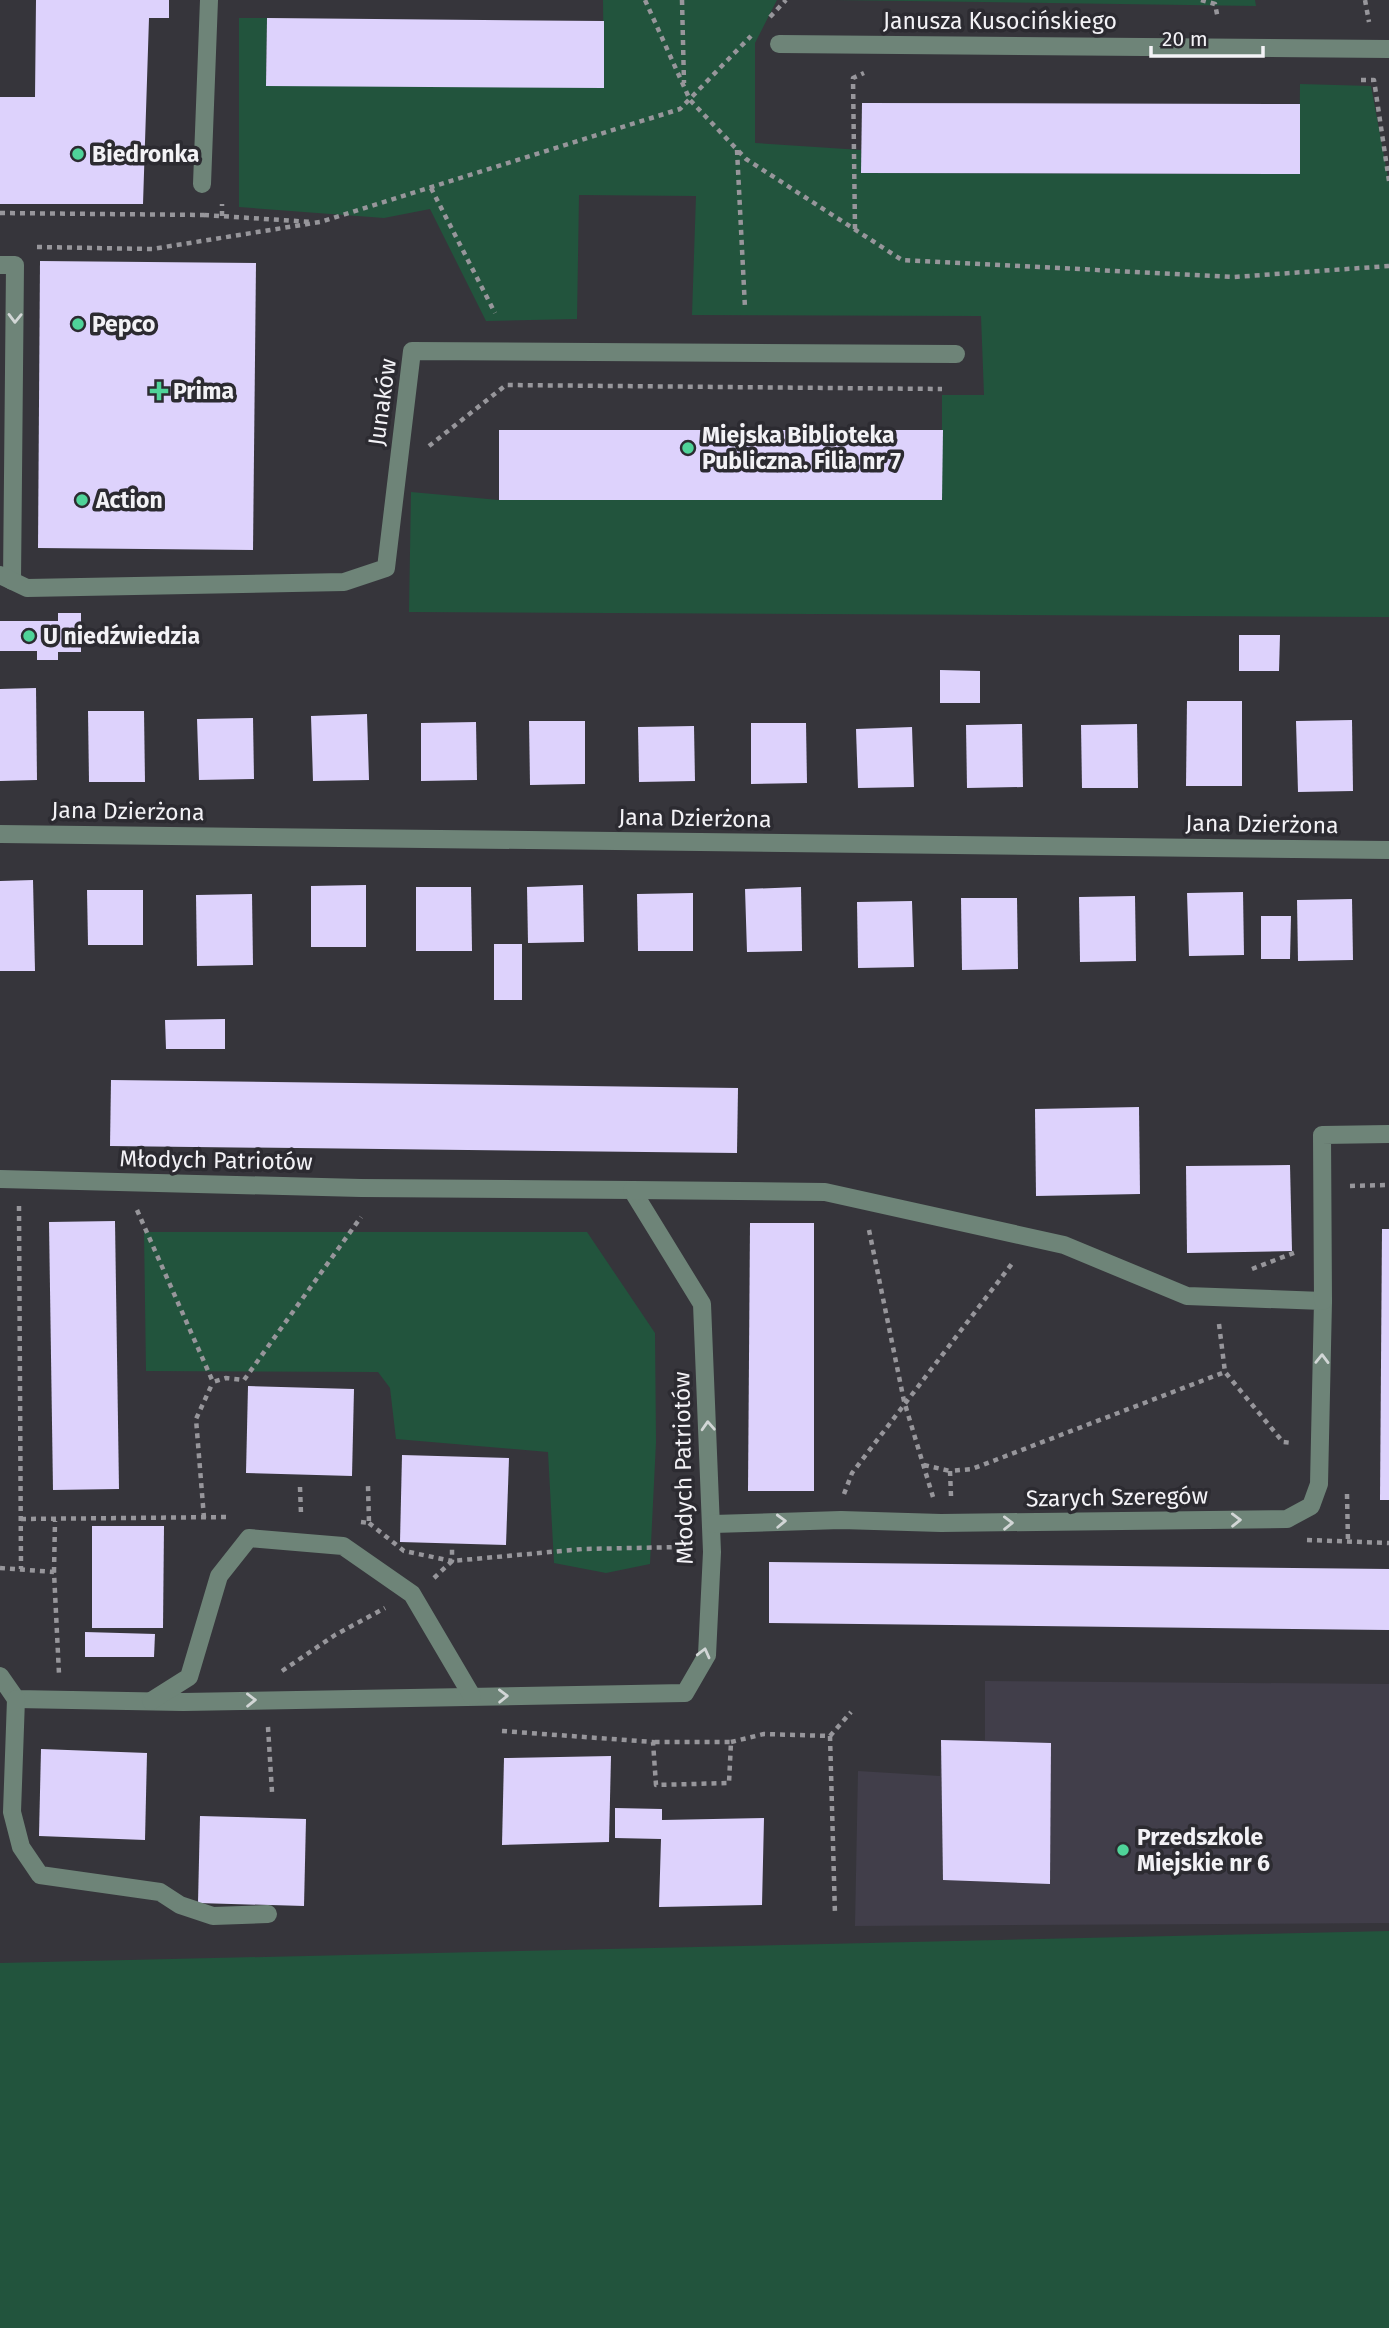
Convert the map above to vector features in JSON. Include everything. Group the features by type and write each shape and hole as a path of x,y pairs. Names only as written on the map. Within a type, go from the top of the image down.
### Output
{"street":[{"path":"202,184 209,0"},
{"name":"Janusza Kusocińskiego","path":"779,44 1389,49"},
{"path":"6,578 8,265"},
{"name":"Junaków","path":"6,578 27,588 344,582 386,568 412,351 956,354"},
{"name":"Jana Dzierżona","path":"0,834 1389,850"},
{"name":"Szarych Szeregów","path":"713,1524 834,1520 941,1523 1287,1519 1311,1506 1319,1484 1323,1301 1322,1135 1389,1134"},
{"name":"Młodych Patriotów","path":"0,1179 361,1188 632,1190 702,1304 713,1524 707,1655 685,1693 183,1702 16,1699"},
{"path":"632,1190 825,1192 1034,1236 1064,1245 1187,1296 1323,1301"},
{"path":"151,1701 189,1677 219,1576 249,1538 343,1546 412,1594 472,1696"},
{"path":"0,1676 16,1699 12,1812 21,1847 40,1875 160,1892 180,1905 213,1916 268,1914"}],"path":[{"path":"645,0 690,100 746,159 902,261 1234,277 1389,266"},
{"path":"682,0 684,88"},
{"path":"767,20 786,0"},
{"path":"1365,0 1370,26"},
{"path":"8,265 15,247 152,249 320,222 431,188 680,109 757,30"},
{"path":"853,78 855,230"},
{"path":"1374,80 1389,181"},
{"path":"737,149 745,308"},
{"path":"202,184 204,215"},
{"path":"431,188 495,313"},
{"path":"0,213 204,215 320,222"},
{"path":"397,471 506,385 942,389"},
{"path":"1345,1186 1389,1185"},
{"path":"19,1203 21,1569"},
{"path":"21,1519 55,1521 204,1518 197,1419 213,1382 136,1209"},
{"path":"213,1382 226,1378 244,1380 361,1217"},
{"path":"866,1219 904,1401 941,1523"},
{"path":"834,1520 852,1472 904,1401 1034,1236"},
{"path":"1249,1271 1308,1247"},
{"path":"1219,1323 1225,1372 1283,1442"},
{"path":"924,1465 950,1471 972,1469 1225,1372"},
{"path":"950,1471 951,1497"},
{"path":"300,1487 301,1514"},
{"path":"55,1521 54,1572 59,1676"},
{"path":"369,1523 404,1551 452,1561 583,1549 682,1547"},
{"path":"1301,1540 1389,1543"},
{"path":"279,1673 335,1635 426,1587 452,1561 452,1548"},
{"path":"0,1568 54,1572"},
{"path":"835,1915 830,1735 851,1712"},
{"path":"267,1726 272,1792"},
{"path":"502,1731 653,1742 731,1742 764,1734 830,1735"},
{"path":"653,1742 656,1785 729,1783 731,1742"}],"shaded area":[{"name":"Przedszkole Miejskie nr 6","path":"985,1681 1389,1684 1389,1923 855,1926 858,1771 940,1776 941,1740 985,1740"}],"green space":[{"path":"603,0 777,0 755,43 755,143 861,150 862,173 1299,174 1300,84 1371,86 1389,183 1389,617 409,612 411,492 499,500 942,500 942,395 984,395 981,316 692,315 696,196 579,195 577,319 486,321 430,209 384,218 239,207 239,18 267,18 266,85 604,87"},
{"path":"835,0 1255,0 1256,6"},
{"path":"144,1232 587,1232 655,1333 656,1442 650,1564 606,1573 554,1563 548,1452 396,1439 390,1388 378,1372 146,1371"},
{"path":"1389,1931 1389,2328 0,2328 0,1963"}],"building":[{"path":"36,0 169,0 169,18 149,18 143,204 0,204 0,97 35,97"},
{"path":"267,18 604,21 604,88 266,86"},
{"path":"862,103 1300,104 1300,174 861,173"},
{"path":"40,261 256,263 253,550 38,548"},
{"path":"499,430 943,430 942,500 499,500"},
{"name":"U niedźwiedzia","path":"58,613 81,613 81,652 58,652 58,660 37,660 37,651 0,651 0,621 58,621"},
{"path":"1239,635 1280,635 1279,671 1239,671"},
{"path":"940,670 980,671 980,703 940,703"},
{"path":"36,688 37,780 0,781 0,689"},
{"path":"1187,701 1242,701 1242,786 1186,786"},
{"path":"88,711 144,711 145,782 89,782"},
{"path":"367,714 369,780 313,781 311,716"},
{"path":"253,718 254,779 199,780 197,719"},
{"path":"1352,720 1353,791 1298,792 1296,721"},
{"path":"529,721 585,721 585,784 530,785"},
{"path":"476,722 477,780 421,781 421,723"},
{"path":"751,723 806,723 807,783 751,784"},
{"path":"1022,724 1023,787 967,788 966,725"},
{"path":"1137,724 1138,788 1082,788 1081,725"},
{"path":"694,726 695,781 639,782 638,727"},
{"path":"912,727 914,787 858,788 856,729"},
{"path":"33,880 35,971 0,971 0,881"},
{"path":"366,885 366,947 311,947 311,886"},
{"path":"583,885 584,942 528,943 527,887"},
{"path":"416,887 471,887 472,951 416,951"},
{"path":"801,887 802,951 747,952 745,889"},
{"path":"87,890 143,890 143,945 88,945"},
{"path":"1243,892 1244,955 1189,956 1187,893"},
{"path":"693,893 693,951 638,951 637,894"},
{"path":"252,894 253,965 197,966 196,895"},
{"path":"1135,896 1136,961 1080,962 1079,897"},
{"path":"961,898 1017,898 1018,969 962,970"},
{"path":"1352,899 1353,960 1298,961 1297,900"},
{"path":"912,901 914,967 858,968 857,902"},
{"path":"1261,916 1291,916 1290,959 1261,959"},
{"path":"494,944 522,944 522,1000 494,1000"},
{"path":"225,1019 225,1049 166,1049 165,1020"},
{"path":"111,1080 738,1088 737,1153 110,1146"},
{"path":"1139,1107 1140,1194 1036,1196 1035,1109"},
{"path":"1290,1165 1292,1251 1187,1253 1186,1166"},
{"path":"115,1221 119,1489 53,1490 49,1222"},
{"path":"750,1223 814,1223 814,1491 748,1491"},
{"path":"1382,1229 1389,1229 1389,1500 1380,1500"},
{"path":"248,1386 354,1389 352,1476 246,1473"},
{"path":"402,1455 509,1458 506,1545 400,1542"},
{"path":"92,1526 164,1526 163,1628 92,1628"},
{"path":"769,1562 1389,1569 1389,1630 769,1623"},
{"path":"85,1632 155,1634 154,1657 85,1657"},
{"path":"941,1740 1051,1743 1050,1884 943,1880"},
{"path":"41,1749 147,1753 145,1840 39,1836"},
{"path":"611,1756 609,1842 502,1845 504,1758"},
{"path":"615,1808 662,1809 662,1820 764,1818 762,1905 659,1907 661,1839 615,1838"},
{"path":"200,1816 306,1819 304,1906 198,1903"}],"place":[{"name":"Biedronka","path":"78,154"},
{"name":"Pepco","path":"78,324"},
{"name":"Prima","path":"159,391"},
{"name":"Miejska Biblioteka Publiczna. Filia nr 7","path":"688,448"},
{"name":"Action","path":"82,500"},
{"name":"U niedźwiedzia","path":"29,636"},
{"name":"Przedszkole Miejskie nr 6","path":"1123,1850"}]}
